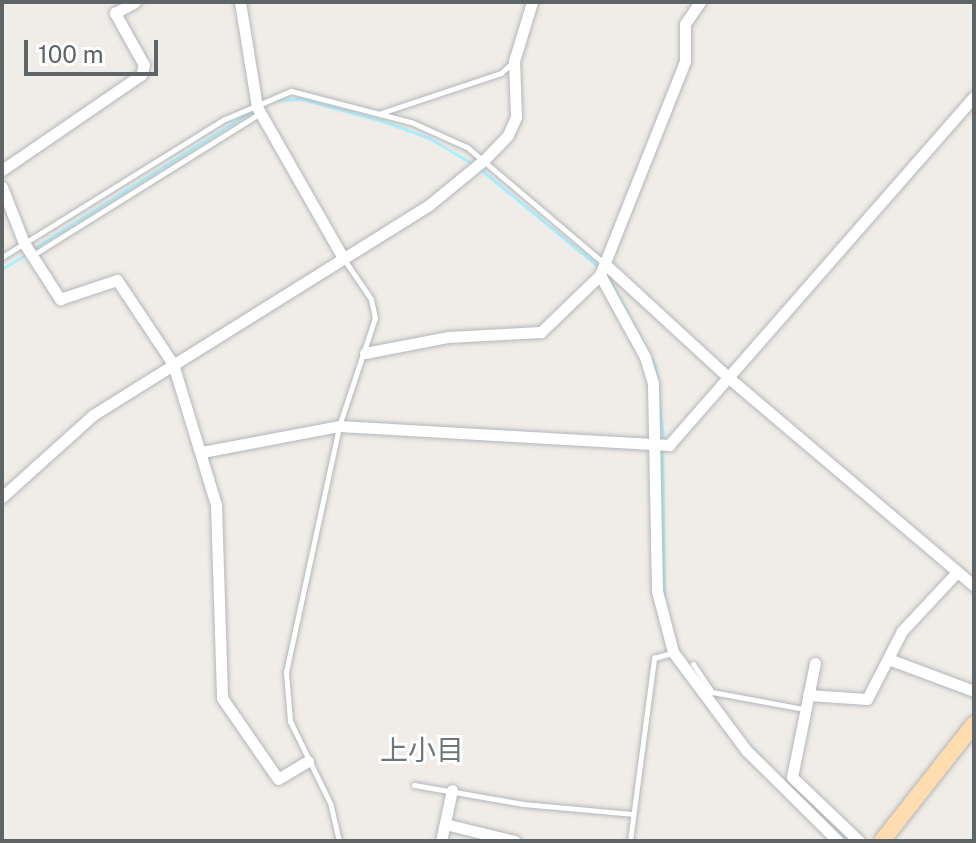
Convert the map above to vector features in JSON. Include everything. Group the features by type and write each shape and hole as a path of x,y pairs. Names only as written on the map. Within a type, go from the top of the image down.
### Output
{"main road":[{"path":"882,841 974,724"}],"street":[{"path":"2,170 141,75 144,65 115,13 135,2"},
{"path":"240,2 258,108 343,258"},
{"path":"2,497 62,439 173,364 429,205 484,160 508,135 516,117 514,61 532,2"},
{"path":"365,353 448,337 541,332 602,269 685,61 685,24 700,2"},
{"path":"202,452 339,426 669,445 974,97"},
{"path":"2,187 24,243 60,299 117,280 173,364 216,505 222,698 278,779 308,761"},
{"path":"602,269 974,586"},
{"path":"602,269 645,357 656,405 657,591 673,652 692,669 746,750 838,841"},
{"path":"808,695 867,699 891,660 902,631 956,573"},
{"path":"891,660 974,691"},
{"path":"815,663 792,777 859,841"},
{"path":"441,841 452,790"},
{"path":"445,824 515,841"}],"lane":[{"path":"380,114 501,73 514,61"},
{"path":"2,257 291,91 380,114 447,136 484,160 602,269"},
{"path":"32,255 258,108"},
{"path":"339,841 331,805 290,721 286,672 339,426 365,353 374,308 343,258"},
{"path":"630,841 654,658 673,652"},
{"path":"692,669 712,692 806,709"},
{"path":"414,785 523,804 632,814"}],"waterway":[{"path":"275,100 303,99 383,121 429,138 473,164"},
{"path":"31,250 252,111"},
{"path":"480,169 600,268"},
{"path":"2,269 24,255"},
{"path":"607,276 655,366 663,439"},
{"path":"662,451 664,599"},
{"path":"746,742 760,757"},
{"path":"839,835 847,841"}],"district":[{"name":"上小目","path":"422,750"}]}
